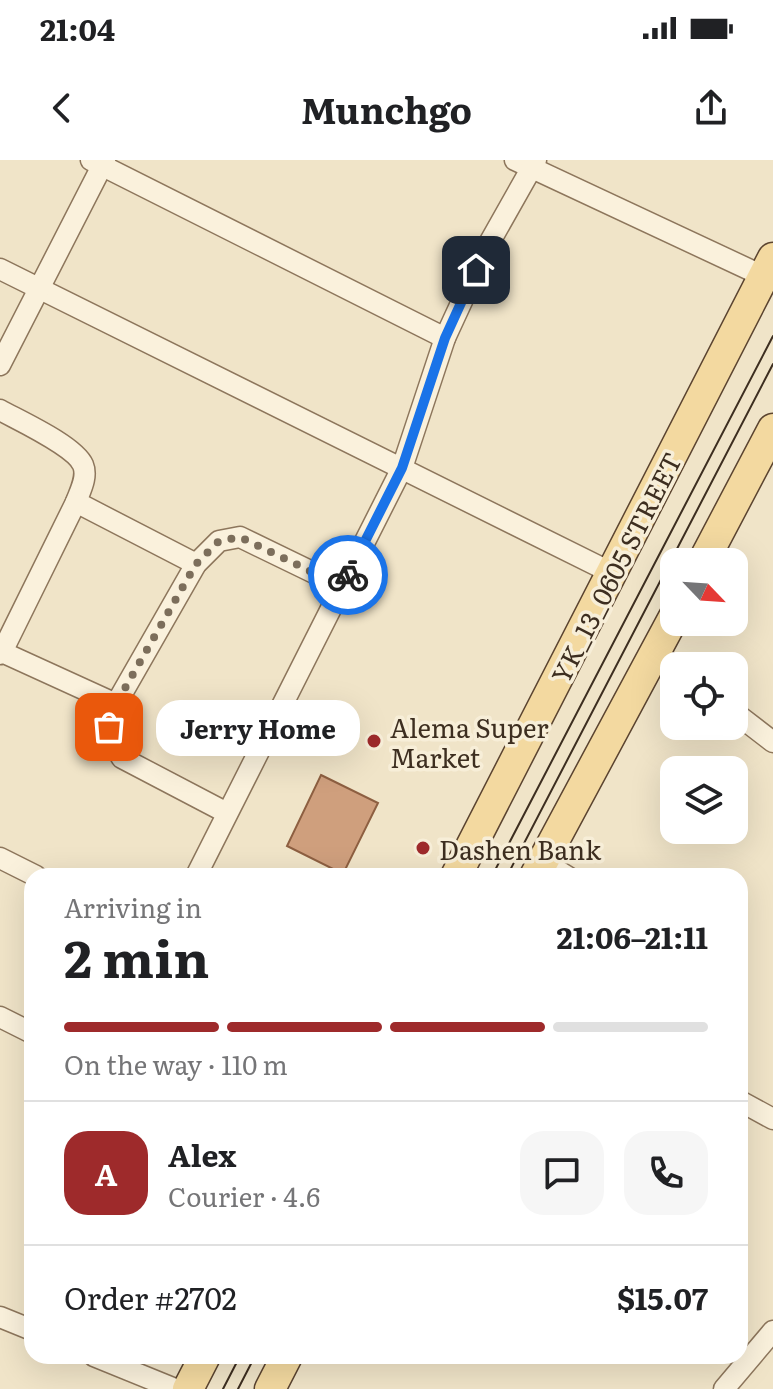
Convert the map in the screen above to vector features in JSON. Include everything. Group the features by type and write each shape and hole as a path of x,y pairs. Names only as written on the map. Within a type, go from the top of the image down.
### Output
{"main road":[{"name":"YK_13_0605 STREET","path":"460,868 768,267"},
{"path":"710,548 773,429"},
{"path":"540,866 660,667"},
{"path":"188,1389 201,1364"},
{"path":"270,1389 283,1364"}],"street":[{"path":"0,365 100,162 445,338"},
{"path":"200,868 402,468 445,338 528,163 768,267"},
{"path":"0,269 612,573"},
{"path":"0,410 75,453 84,467 85,480 1,653 116,704"},
{"path":"76,502 196,564"},
{"path":"227,813 122,758 113,746 109,727 116,704 196,564 219,541 240,537 343,587"},
{"path":"748,723 773,742"},
{"path":"0,858 24,870"},
{"path":"0,1017 24,1029"},
{"path":"748,1105 773,1119"},
{"path":"0,1317 24,1327"},
{"path":"748,1361 773,1331"},
{"path":"114,1364 175,1389"},
{"path":"724,1389 745,1364"}],"building":[{"path":"321,775 378,803 346,868 331,868 287,846"}],"tram line":[{"path":"496,868 773,336"},
{"path":"511,868 773,364"},
{"path":"223,1389 236,1364"},
{"path":"238,1389 251,1364"}],"way so far":[{"path":"109,727 116,704 196,564 219,541 240,537 343,587 348,575"}],"place":[{"name":"Jerry Home","path":"109,727"},
{"name":"Alema Super Market","path":"374,741"},
{"name":"Dashen Bank","path":"423,848"}],"route":[{"path":"348,575 402,468 445,338 476,270"}]}
